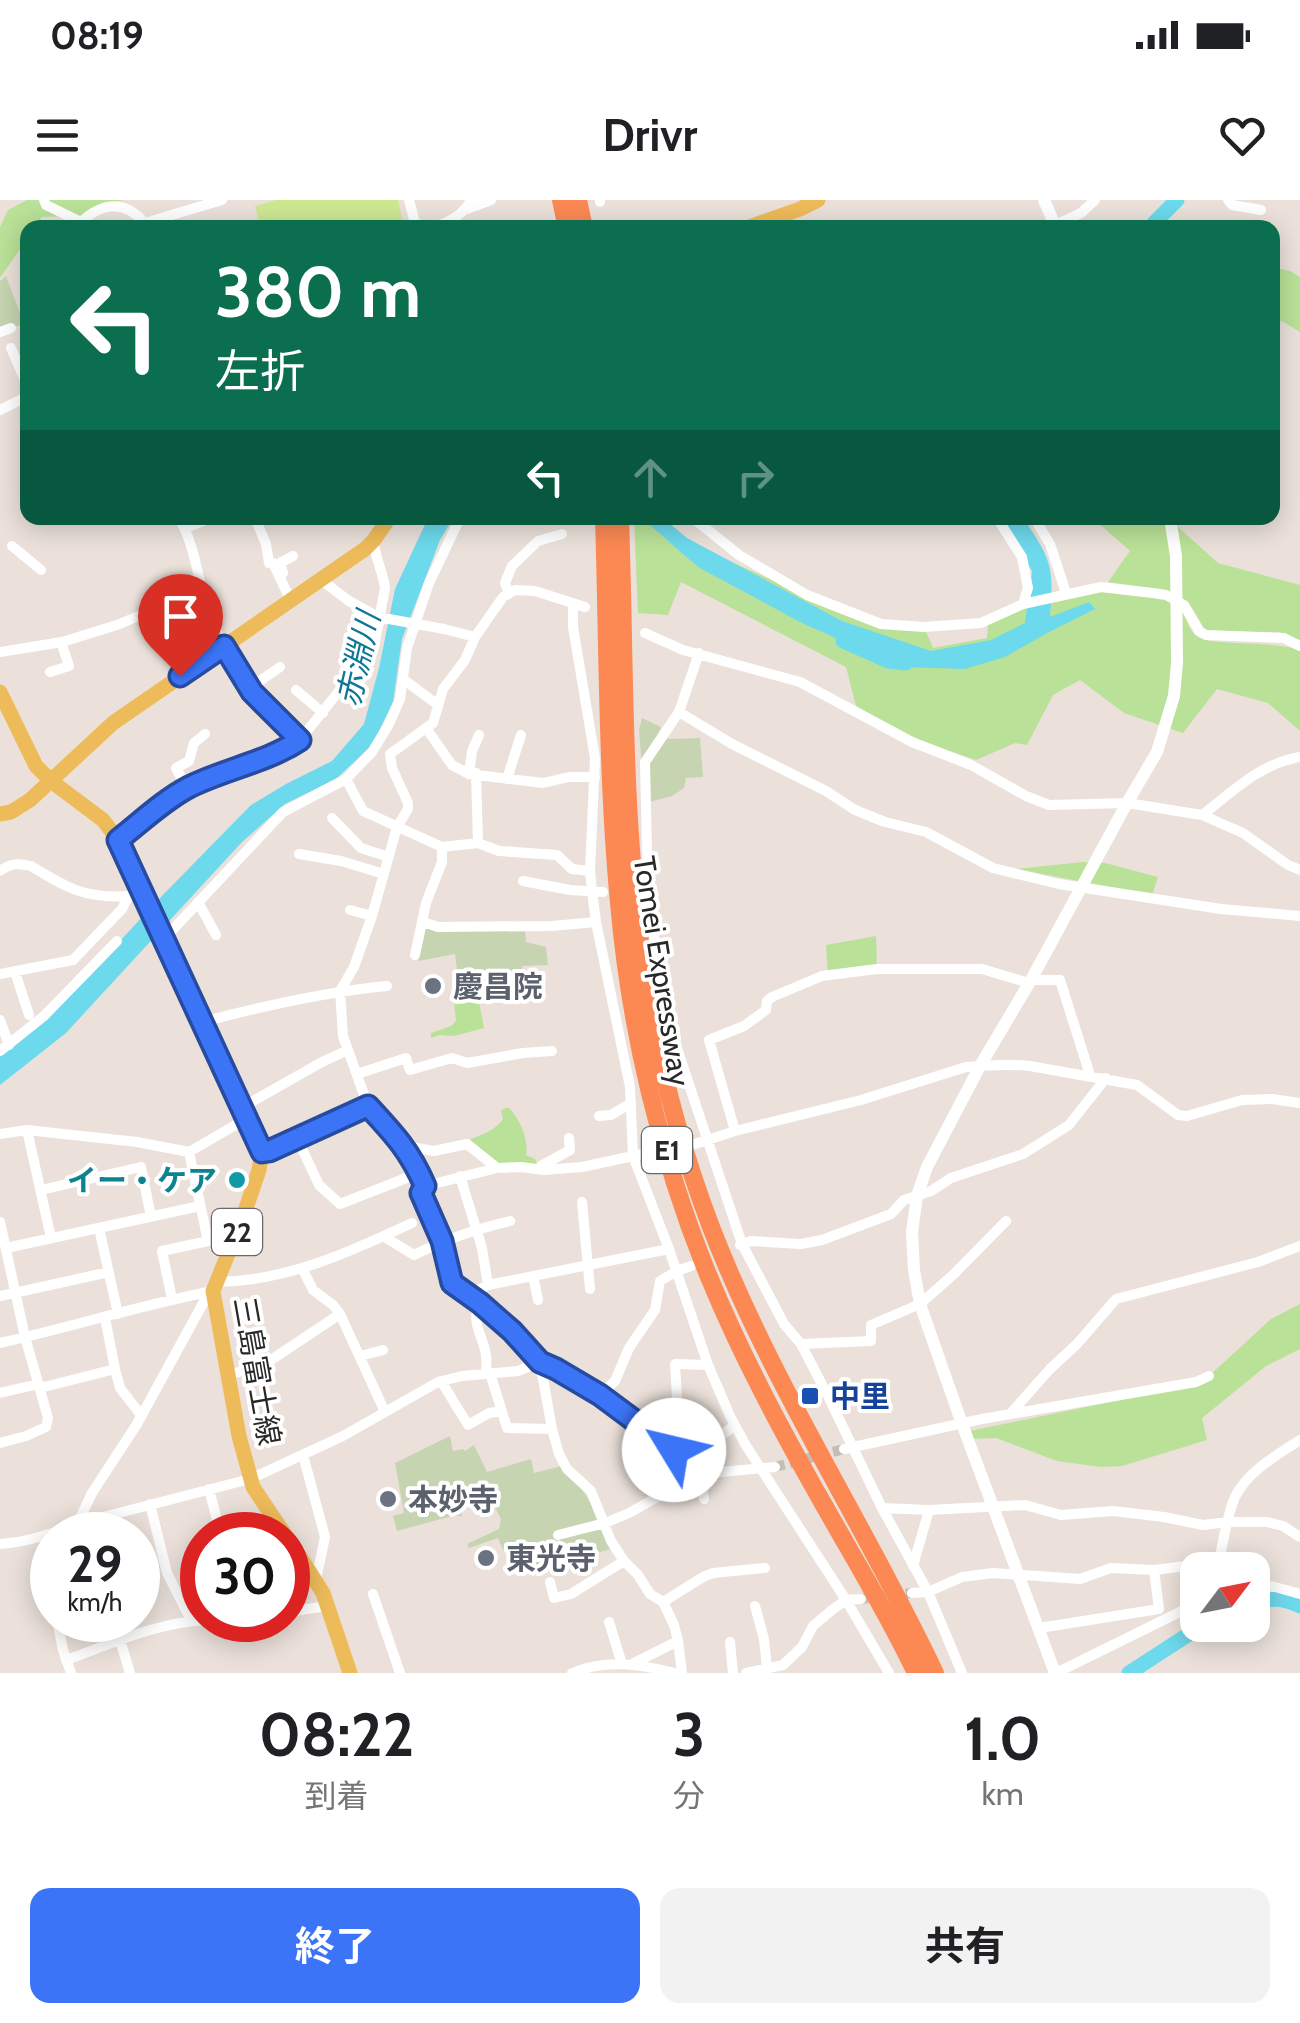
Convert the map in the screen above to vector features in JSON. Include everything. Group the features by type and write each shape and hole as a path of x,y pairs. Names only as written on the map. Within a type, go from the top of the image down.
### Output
{"highway":[{"name":"Tomei Expressway","path":"605,525 614,577 635,901 648,992 673,1111 710,1226 753,1324 936,1673"},
{"name":"Tomei Expressway","path":"619,525 614,577 610,779 618,903 640,1046 665,1146 694,1236 736,1339 916,1673"}],"main road":[{"path":"769,220 818,200"},
{"path":"0,814 20,806 51,782 112,724 365,548 384,525"},
{"path":"0,692 36,766 51,782 103,820 118,840 134,893 148,907 262,1152"},
{"name":"三島富士線","path":"262,1152 254,1187 215,1286 239,1436 253,1487 270,1512"},
{"name":"三島富士線","path":"310,1572 327,1606 350,1673"}],"street":[{"path":"44,200 46,205 78,220"},
{"path":"155,220 222,200"},
{"path":"469,205 491,200"},
{"path":"1068,220 1095,200"},
{"path":"1228,200 1232,205 1261,210"},
{"path":"84,220 96,208 108,204 126,208 142,220"},
{"path":"11,348 20,368"},
{"path":"183,525 202,593 224,646 250,688 300,740"},
{"path":"259,525 269,563 273,563 293,597"},
{"path":"162,938 283,812 346,778 372,752 400,699 407,648 429,584 457,525"},
{"path":"701,525 739,556 808,595 881,624 924,628 981,624 1023,604 1101,587 1153,592 1175,599 1184,605 1198,631 1206,635 1284,638 1300,646"},
{"path":"1001,525 1022,558 1028,588 1023,604"},
{"path":"1038,525 1050,544 1062,594"},
{"path":"1171,525 1176,556 1177,663 1174,696 1157,752 927,1167 917,1196 912,1232 920,1304 1056,1673 1180,1612"},
{"path":"509,594 505,583 512,566 538,541 562,534"},
{"path":"118,840 187,788 284,751 300,740 374,647 385,588 374,554 374,540"},
{"path":"12,546 41,570"},
{"path":"293,556 281,561 280,567 293,597"},
{"path":"320,579 378,618 474,637"},
{"path":"425,1186 405,1146 368,1106 343,1036 340,990 354,967 398,827 408,809 390,754 433,724 442,689 465,660 488,616 509,594 515,590 534,590 586,607"},
{"path":"0,652 62,642 202,593"},
{"path":"573,603 573,628 595,758 590,871 597,891 596,922 630,1088 633,1156 708,1365 735,1425 768,1467 889,1673"},
{"path":"645,632 683,650 800,682 912,742 972,766 1026,796 1049,804 1126,803 1202,815 1244,832 1300,870"},
{"path":"50,672 69,666 62,642"},
{"path":"700,653 679,712 645,762 648,894 664,1009 701,1142 739,1246 784,1324 801,1344 848,1448 928,1592 962,1673"},
{"path":"250,688 280,667"},
{"path":"403,679 438,705"},
{"path":"296,690 323,713"},
{"path":"679,712 855,810 926,832 993,868 1082,887 1222,909 1300,916"},
{"path":"426,728 452,765 472,773 543,783 569,777 596,777"},
{"path":"187,788 176,768 189,760 194,743 206,734"},
{"path":"478,842 472,751 479,735"},
{"path":"508,778 521,735"},
{"path":"1202,815 1244,780 1273,764 1300,757"},
{"path":"346,778 363,810 442,847 478,842 499,851 556,855 572,869 590,871"},
{"path":"332,818 361,848 389,856"},
{"path":"415,954 426,903 442,862 442,847"},
{"path":"299,854 384,874"},
{"path":"0,871 14,863 24,864 71,890 97,895 134,893"},
{"path":"523,880 597,891"},
{"path":"0,974 73,960 134,893"},
{"path":"198,902 216,935"},
{"path":"350,910 372,916"},
{"path":"423,922 438,928 596,922"},
{"path":"4,1048 44,1016 118,940"},
{"path":"736,1131 709,1040 744,1026 766,1010 772,996 822,976 877,968 982,968 1030,981 1060,980 1090,1075"},
{"path":"15,972 30,1015"},
{"path":"202,1022 340,990 387,986"},
{"path":"0,1020 4,1048"},
{"path":"0,1134 27,1130 189,1152 322,1062 348,1050"},
{"path":"357,1074 406,1058 410,1070 452,1058 467,1063 552,1052"},
{"path":"701,1142 980,1066 1014,1064 1137,1085 1178,1115 1187,1116 1242,1100 1300,1103"},
{"path":"739,1246 750,1240 800,1244 822,1240 890,1214 904,1200 931,1191 962,1173 1023,1154 1069,1124 1106,1078"},
{"path":"599,1116 612,1115 630,1103"},
{"path":"262,1152 368,1106"},
{"path":"27,1130 51,1238"},
{"path":"297,1138 319,1185 340,1204 419,1174"},
{"path":"540,1169 570,1150 569,1138"},
{"path":"405,1146 434,1151 468,1144 497,1168"},
{"path":"172,1299 162,1252 208,1241 189,1152"},
{"path":"652,1152 582,1167 497,1168 425,1186 421,1193 442,1241 452,1283 512,1331 540,1362 600,1395 698,1469 710,1474 768,1467"},
{"path":"40,1190 142,1167 151,1217"},
{"path":"460,1176 477,1228 488,1285"},
{"path":"582,1202 590,1289"},
{"path":"6,1248 200,1206"},
{"path":"383,1236 414,1255 477,1228 510,1221"},
{"path":"801,1344 871,1341 871,1325 920,1304 1006,1221"},
{"path":"0,1222 47,1412 46,1426 0,1443"},
{"path":"0,1342 105,1318 215,1286 302,1268 353,1252 412,1222"},
{"path":"99,1228 118,1314"},
{"path":"1009,1414 1116,1299 1258,1262 1300,1246"},
{"path":"469,1294 488,1285 669,1249"},
{"path":"600,1395 615,1380 629,1348 656,1310 660,1281 690,1266"},
{"path":"302,1268 313,1290 340,1314 385,1412"},
{"path":"0,1296 109,1272"},
{"path":"533,1276 538,1300"},
{"path":"82,1512 215,1286"},
{"path":"480,1303 475,1313 476,1324 506,1428 552,1430"},
{"path":"227,1375 262,1366 340,1314"},
{"path":"105,1318 120,1388 141,1416"},
{"path":"360,1356 383,1350"},
{"path":"126,1512 250,1479 441,1381 518,1371 540,1362"},
{"path":"540,1362 559,1454 567,1469 590,1491 624,1561 650,1594 663,1602 674,1625 682,1673"},
{"path":"674,1450 678,1414 675,1364 708,1365"},
{"path":"0,1393 115,1370"},
{"path":"848,1448 982,1419 1196,1382 1209,1376"},
{"path":"441,1381 468,1424 488,1413 502,1412"},
{"path":"710,1474 710,1454 718,1438 735,1425"},
{"path":"1223,1552 1236,1496 1273,1457 1300,1440"},
{"path":"303,1455 325,1537 316,1581"},
{"path":"558,1535 605,1523 648,1504 698,1469"},
{"path":"698,1469 704,1499"},
{"path":"209,1488 215,1512"},
{"path":"150,1504 168,1572 180,1597"},
{"path":"882,1508 929,1510 1026,1504 1061,1515 1113,1510 1203,1526 1267,1522 1300,1537"},
{"path":"913,1567 929,1510"},
{"path":"0,1544 30,1540"},
{"path":"550,1582 554,1598 571,1594 624,1561"},
{"path":"912,1593 992,1573 1080,1579 1112,1568 1154,1570 1180,1566"},
{"path":"663,1602 703,1577 765,1568"},
{"path":"1038,1628 1159,1609 1154,1570"},
{"path":"1270,1586 1300,1594"},
{"path":"373,1594 400,1673"},
{"path":"746,1673 784,1665 804,1644 813,1626 846,1600 862,1599"},
{"path":"310,1609 327,1606"},
{"path":"755,1606 767,1668"},
{"path":"609,1622 627,1664"},
{"path":"627,1664 678,1641"},
{"path":"62,1642 68,1667"},
{"path":"55,1673 116,1642"},
{"path":"121,1642 130,1673"},
{"path":"730,1642 733,1673"},
{"path":"804,1644 812,1658"},
{"path":"572,1673 590,1666 627,1664 669,1672"}],"green space":[{"path":"27,200 124,200 99,205 83,220 71,216 20,220 20,249 0,278 0,227 8,210"},
{"path":"276,200 398,200 402,220 258,220 255,206"},
{"path":"1280,269 1300,277 1300,332 1282,321"},
{"path":"6,276 20,313 20,325 0,331 0,281"},
{"path":"634,525 656,525 776,582 881,624 924,627 933,648 987,638 988,623 1046,600 1103,592 1173,600 1195,635 1203,639 1300,651 1300,731 1268,703 1217,689 1183,733 1124,713 1080,680 1053,695 1027,745 1015,743 976,760 900,734 856,706 846,667 681,582 668,615 638,613"},
{"path":"1101,525 1176,525 1218,563 1300,585 1300,640 1279,632 1206,631 1189,603 1169,591 1108,582 1130,551"},
{"path":"642,718 661,727 657,737 700,738 703,777 686,778 684,788 672,796 645,803 639,730"},
{"path":"1105,863 1158,877 1152,895 1016,869"},
{"path":"425,925 525,930 526,942 546,947 548,965 522,966 527,996 461,1001 455,954 418,961"},
{"path":"876,936 877,969 828,975 826,945"},
{"path":"454,1002 479,1002 484,1028 431,1038 431,1033 456,1021"},
{"path":"505,1108 517,1118 525,1136 526,1155 535,1159 538,1166 498,1166 469,1145 471,1139 500,1123"},
{"path":"1300,1304 1300,1349 1266,1366 1202,1418 1207,1440 1122,1466 1101,1467 1057,1461 996,1438 967,1439 965,1432 1174,1389 1209,1376 1271,1319"},
{"path":"450,1436 453,1451 465,1451 474,1445 487,1472 531,1459 534,1473 562,1466 591,1505 611,1549 523,1573 514,1548 503,1550 498,1538 469,1548 467,1544 499,1529 501,1519 489,1495 460,1496 462,1516 397,1531 393,1516 404,1513 395,1463"}],"water":[{"path":"425,525 449,525 402,639 393,702 372,745 336,779 285,804 242,842 66,1033 0,1085 0,1056 85,979 251,805 332,761 364,724 395,589"},
{"path":"650,525 671,525 687,538 842,621 931,651 991,640 1025,623 1032,571 1005,525 1028,525 1049,564 1050,617 1089,602 1095,609 1005,657 965,669 902,667 804,624 698,567"}],"waterway":[{"name":"赤淵川","path":"1157,220 1177,200"},
{"name":"赤淵川","path":"843,641 888,661 906,663"},
{"path":"1270,1600 1300,1606"},
{"path":"1129,1673 1180,1640"}],"tunnel":[{"path":"775,1467 844,1449"},
{"path":"861,1599 912,1593"}],"place":[{"name":"慶昌院","path":"433,986"},
{"name":"イー・ケア","path":"237,1180"},
{"name":"中里","path":"810,1396"},
{"name":"本妙寺","path":"388,1499"},
{"name":"東光寺","path":"486,1558"}],"route":[{"path":"180,676 224,646 252,692 300,740 284,751 187,788 118,840 262,1152 368,1106 405,1146 425,1186 421,1193 442,1241 452,1283 512,1331 540,1362 600,1395 674,1450"}]}
